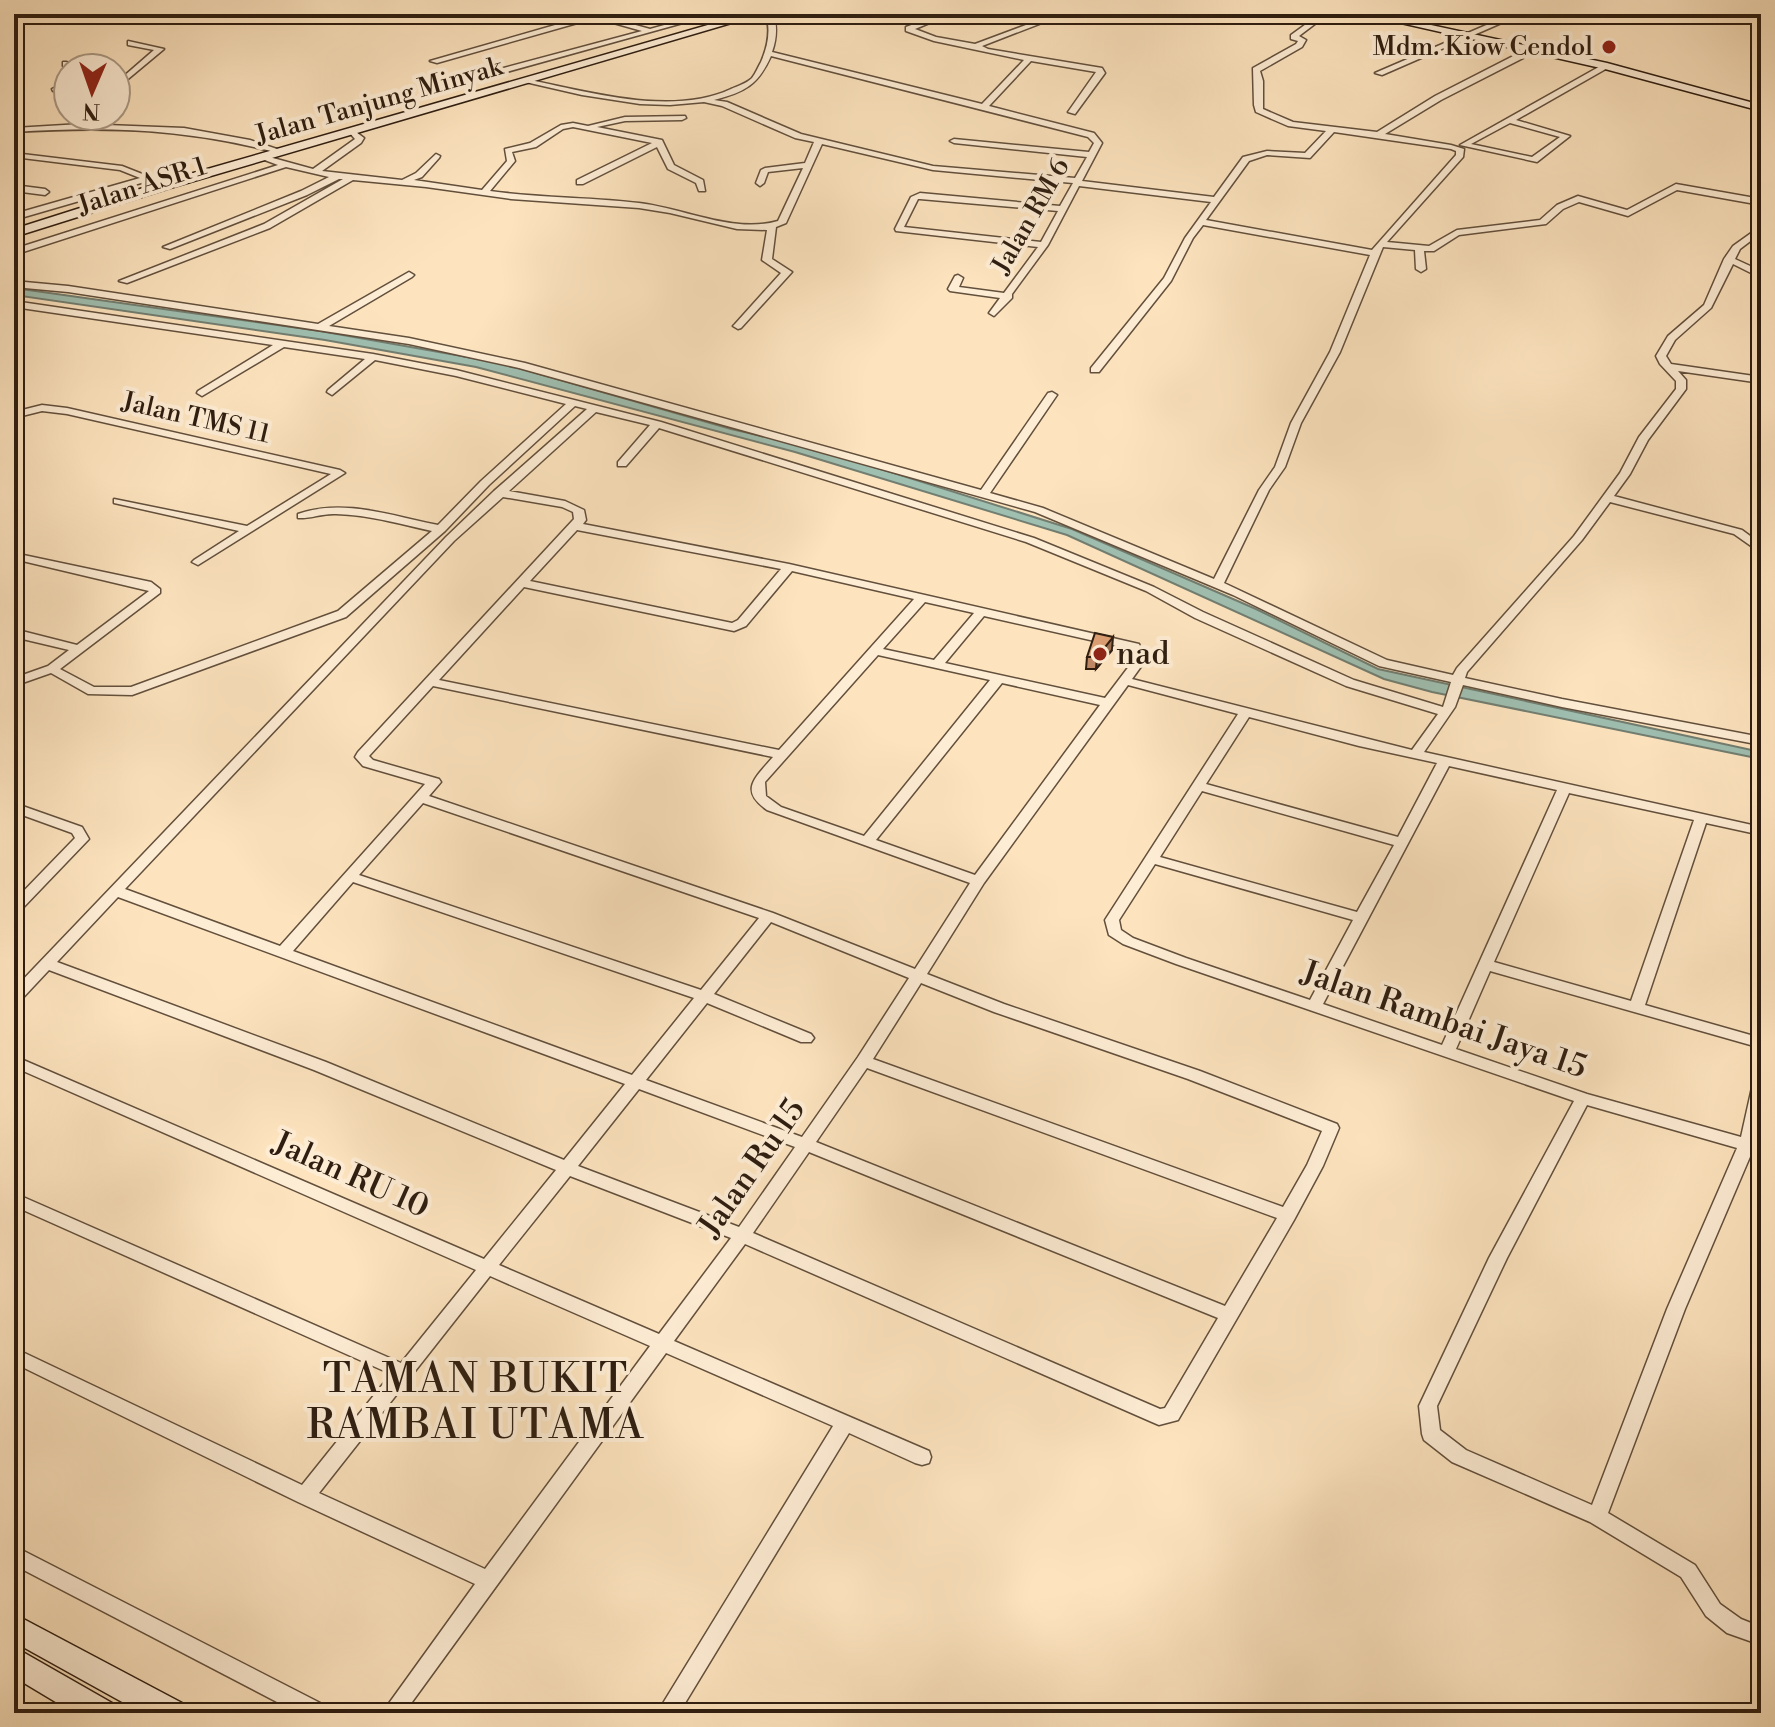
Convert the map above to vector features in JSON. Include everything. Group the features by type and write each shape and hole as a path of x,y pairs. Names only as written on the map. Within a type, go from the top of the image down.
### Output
{"main road":[{"name":"Jalan Tanjung Minyak","path":"17,230 757,14"},
{"path":"1366,14 1607,66 1761,108"},
{"path":"14,1627 171,1713"},
{"path":"14,1661 101,1713"}],"street":[{"path":"545,14 587,18 673,37"},
{"path":"525,81 649,103 703,100 751,84 769,53 774,25 770,14"},
{"path":"947,14 909,29 934,39 976,46 986,51 1099,70 1101,73 1072,112"},
{"path":"976,46 1061,14"},
{"path":"1324,14 1294,37 1302,40 1299,45 1256,70 1261,81 1256,102 1264,115 1332,129 1534,160 1566,136 1508,120"},
{"path":"1379,73 1518,14"},
{"path":"434,61 587,18"},
{"path":"503,71 686,21"},
{"path":"131,43 160,49 132,73"},
{"path":"1378,135 1438,98 1534,49"},
{"path":"769,53 984,107 1030,57"},
{"path":"1217,586 1264,490 1280,467 1296,423 1335,352 1359,286 1379,248 1460,155 1462,147 1607,66"},
{"path":"580,182 663,135 703,100"},
{"path":"703,100 819,141 933,168 1078,182 1126,193 1178,194 1215,200"},
{"name":"Jalan RM 6","path":"984,107 1095,137 1098,143 1044,245 994,313"},
{"path":"589,127 625,119 682,118"},
{"path":"484,193 511,161 508,151 533,145 561,127 663,135"},
{"path":"14,130 52,128"},
{"path":"1095,370 1168,279 1215,200 1246,159 1267,153 1307,156 1332,129"},
{"path":"132,130 226,135 282,152"},
{"path":"316,171 358,141 360,138 352,131"},
{"path":"663,135 671,167 700,182 702,189"},
{"path":"265,157 285,165 350,179 404,182 484,193 585,199 658,208 695,218 772,226 782,223 819,141"},
{"path":"954,141 1092,155"},
{"path":"14,155 122,168 166,185"},
{"path":"404,182 419,175 436,156"},
{"name":"Jalan ASR 1","path":"14,252 285,165"},
{"path":"760,183 765,170 809,165"},
{"path":"167,247 304,193 338,176"},
{"path":"14,217 149,178"},
{"path":"124,281 267,226 350,179"},
{"path":"1201,222 1379,248 1419,250 1439,247 1457,233 1543,222 1560,207 1578,199 1628,213 1676,187 1761,202"},
{"path":"14,188 45,192"},
{"path":"1044,245 899,229 915,197 1063,209"},
{"path":"738,326 787,272 767,260 772,226"},
{"path":"1416,754 1447,709 1461,671 1563,557 1608,498 1643,439 1681,389 1681,380 1663,362 1664,350 1671,338 1708,306 1729,259 1761,229"},
{"path":"1419,250 1421,269"},
{"path":"1729,259 1761,275"},
{"path":"318,328 409,275"},
{"path":"958,278 953,289 1009,296"},
{"path":"14,284 472,353 984,494 1073,522 1361,654 1458,682 1761,741"},
{"path":"14,304 373,357 456,373 592,410 657,424 1019,536 1150,589 1199,615 1350,683 1447,709"},
{"path":"186,328 213,313"},
{"path":"202,393 283,343"},
{"path":"332,392 373,357"},
{"path":"1669,367 1761,380"},
{"path":"52,669 92,691 132,691 342,614 441,529 585,384"},
{"path":"984,494 1052,395"},
{"name":"Jalan TMS 11","path":"14,415 42,408 340,473 249,530"},
{"path":"14,998 430,560 498,493 592,410"},
{"path":"622,464 657,424"},
{"path":"283,952 434,782 368,763 362,757 580,520 578,510 565,504 498,493"},
{"path":"1608,498 1738,532 1761,550"},
{"path":"118,501 249,530"},
{"path":"302,516 332,509 441,529"},
{"path":"576,526 789,567 982,611 937,665"},
{"path":"198,562 249,530"},
{"path":"14,556 151,586 156,591 52,669 14,682"},
{"path":"411,557 430,560"},
{"path":"521,583 734,627 742,623 789,567"},
{"path":"922,598 759,781 758,796 776,810 978,881"},
{"name":"Jalan Ru 15","path":"392,1713 742,1235 864,1061 978,881 1139,661 1135,647 982,611"},
{"path":"14,633 79,649"},
{"path":"875,651 1109,703"},
{"path":"867,842 999,678"},
{"path":"1126,681 1244,715 1761,831"},
{"path":"432,682 783,755"},
{"path":"1244,715 1152,859 1361,918"},
{"path":"1315,1005 1445,761"},
{"path":"1200,786 1400,842"},
{"path":"1447,1052 1564,788"},
{"path":"47,964 320,1066 567,1168 742,1235 1159,1417 1171,1415 1288,1215 1331,1128 1194,1075 999,1008 768,916 421,798"},
{"path":"14,807 77,830 82,839 14,909"},
{"path":"1637,1007 1701,819"},
{"name":"Jalan Rambai Jaya 15","path":"1152,859 1112,920 1114,932 1128,941 1583,1098 1754,1147"},
{"path":"349,876 704,996 806,1038"},
{"path":"116,891 804,1144 1230,1315"},
{"path":"305,1496 768,916"},
{"path":"1486,965 1761,1043"},
{"name":"Jalan RU 10","path":"14,1061 922,1457"},
{"path":"864,1061 1288,1215"},
{"path":"1597,1516 1676,1309 1754,1147 1761,1083"},
{"path":"1583,1098 1498,1258 1428,1406 1431,1434 1459,1456 1597,1516 1688,1571 1713,1610 1734,1626 1761,1636"},
{"path":"14,1199 404,1372"},
{"path":"14,1355 305,1496 490,1581"},
{"path":"667,1713 845,1423"},
{"path":"14,1555 319,1713"}],"shaded area":[{"path":"14,288 320,331 501,363 731,429 814,448 1072,529 1256,609 1378,669 1761,752 1761,759 1432,692 1384,679 1067,535 795,452 476,367 325,340 14,295"}],"building":[{"path":"1095,633 1113,637 1097,657 1087,657"}],"place":[{"name":"Mdm. Kiow Cendol","path":"1609,47"},
{"name":"nad","path":"1100,654"}],"district":[{"name":"TAMAN BUKIT RAMBAI UTAMA","path":"476,1403"}]}
